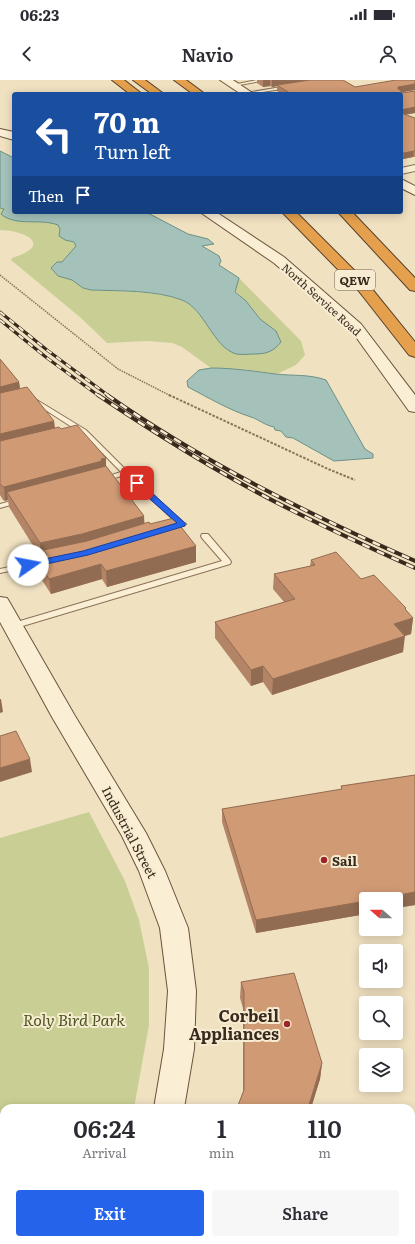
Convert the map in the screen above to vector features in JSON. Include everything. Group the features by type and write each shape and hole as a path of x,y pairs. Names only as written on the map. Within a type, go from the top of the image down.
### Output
{"highway":[{"path":"117,80 134,92"},
{"path":"138,80 156,92"},
{"path":"179,80 197,92"},
{"path":"197,80 202,92"},
{"name":"QEW","path":"291,214 363,287 415,352"},
{"name":"QEW","path":"347,214 415,286"}],"street":[{"path":"230,83 249,90"},
{"path":"0,132 12,135"},
{"path":"403,171 415,168"},
{"path":"403,184 415,191"},
{"name":"North Service Road","path":"211,214 279,260 356,327 415,407"},
{"name":"Industrial Street","path":"5,615 133,833 152,871 174,928 182,991 179,1050 170,1104"}],"lane":[{"path":"249,90 264,80"},
{"path":"249,90 294,86"},
{"path":"23,399 30,397 84,431 126,473 182,524 160,531"},
{"path":"61,437 84,431"},
{"path":"96,481 126,473"},
{"path":"0,506 30,498"},
{"path":"5,615 227,562 205,536"},
{"path":"0,571 54,560"}],"path":[{"path":"0,275 118,369 187,404 354,480"}],"green space":[{"path":"0,208 4,209 1,214 50,221 58,225 65,240 74,242 76,246 62,262 51,268 58,276 72,280 83,288 172,297 184,301 192,306 200,316 281,342 276,332 260,319 246,301 235,291 239,278 301,341 305,355 296,365 277,374 243,369 211,368 182,347 172,343 147,341 107,343 81,318 11,260 12,258 31,248 33,244 32,240 19,233 0,230"},
{"name":"Roly Bird Park","path":"89,812 125,881 139,920 149,968 149,1025 135,1104 0,1104 0,838"}],"water":[{"path":"0,151 12,157 12,214 150,214 188,234 208,239 214,244 202,246 219,256 221,261 219,265 239,278 235,292 246,301 260,319 276,331 281,342 275,348 266,353 236,354 228,350 214,336 197,311 182,300 161,294 91,290 83,288 72,280 58,276 51,268 57,262 62,262 76,246 74,242 65,240 59,236 60,229 58,225 7,218 1,214 4,209 0,208"},
{"path":"211,368 307,376 326,380 365,449 373,454 373,458 334,461 293,438 286,437 281,431 275,430 274,427 227,407 188,387 187,381 199,370"}],"building":[{"path":"310,80 343,80 355,87 396,80 415,80 415,84 398,87 401,92 288,92 277,85"},
{"path":"415,91 415,107 403,110 403,93"},
{"path":"403,114 415,118 415,151 404,153"},
{"path":"0,359 19,382 0,387"},
{"path":"27,387 54,421 0,434 0,393"},
{"path":"77,425 106,458 101,459 102,461 4,487 0,484 0,441 59,427 61,429"},
{"path":"106,466 144,516 82,534 40,543 7,492"},
{"path":"174,518 196,546 106,571 101,564 49,579 36,558 47,555 44,550 87,541 149,522 150,524"},
{"path":"336,552 361,579 374,575 406,608 405,609 413,618 394,624 405,636 273,679 263,666 251,670 215,622 295,599 274,574 315,565 311,560"},
{"path":"16,731 30,759 0,768 0,736"},
{"name":"Sail","path":"415,775 415,892 403,894 403,892 359,892 359,902 256,920 222,809 342,789 341,786"},
{"path":"294,973 322,1063 309,1104 239,1104 244,1090 244,992 241,982"}],"railway":[{"path":"0,312 47,350 109,396"},
{"path":"0,320 47,358 99,396"},
{"path":"98,395 173,444 271,500 352,540 415,568"},
{"path":"107,395 218,465 335,525 415,561"}],"place":[{"name":"Sail","path":"324,860"},
{"name":"Corbeil Appliances","path":"287,1024"}],"route":[{"path":"28,565 85,553 182,524 137,483"}]}
